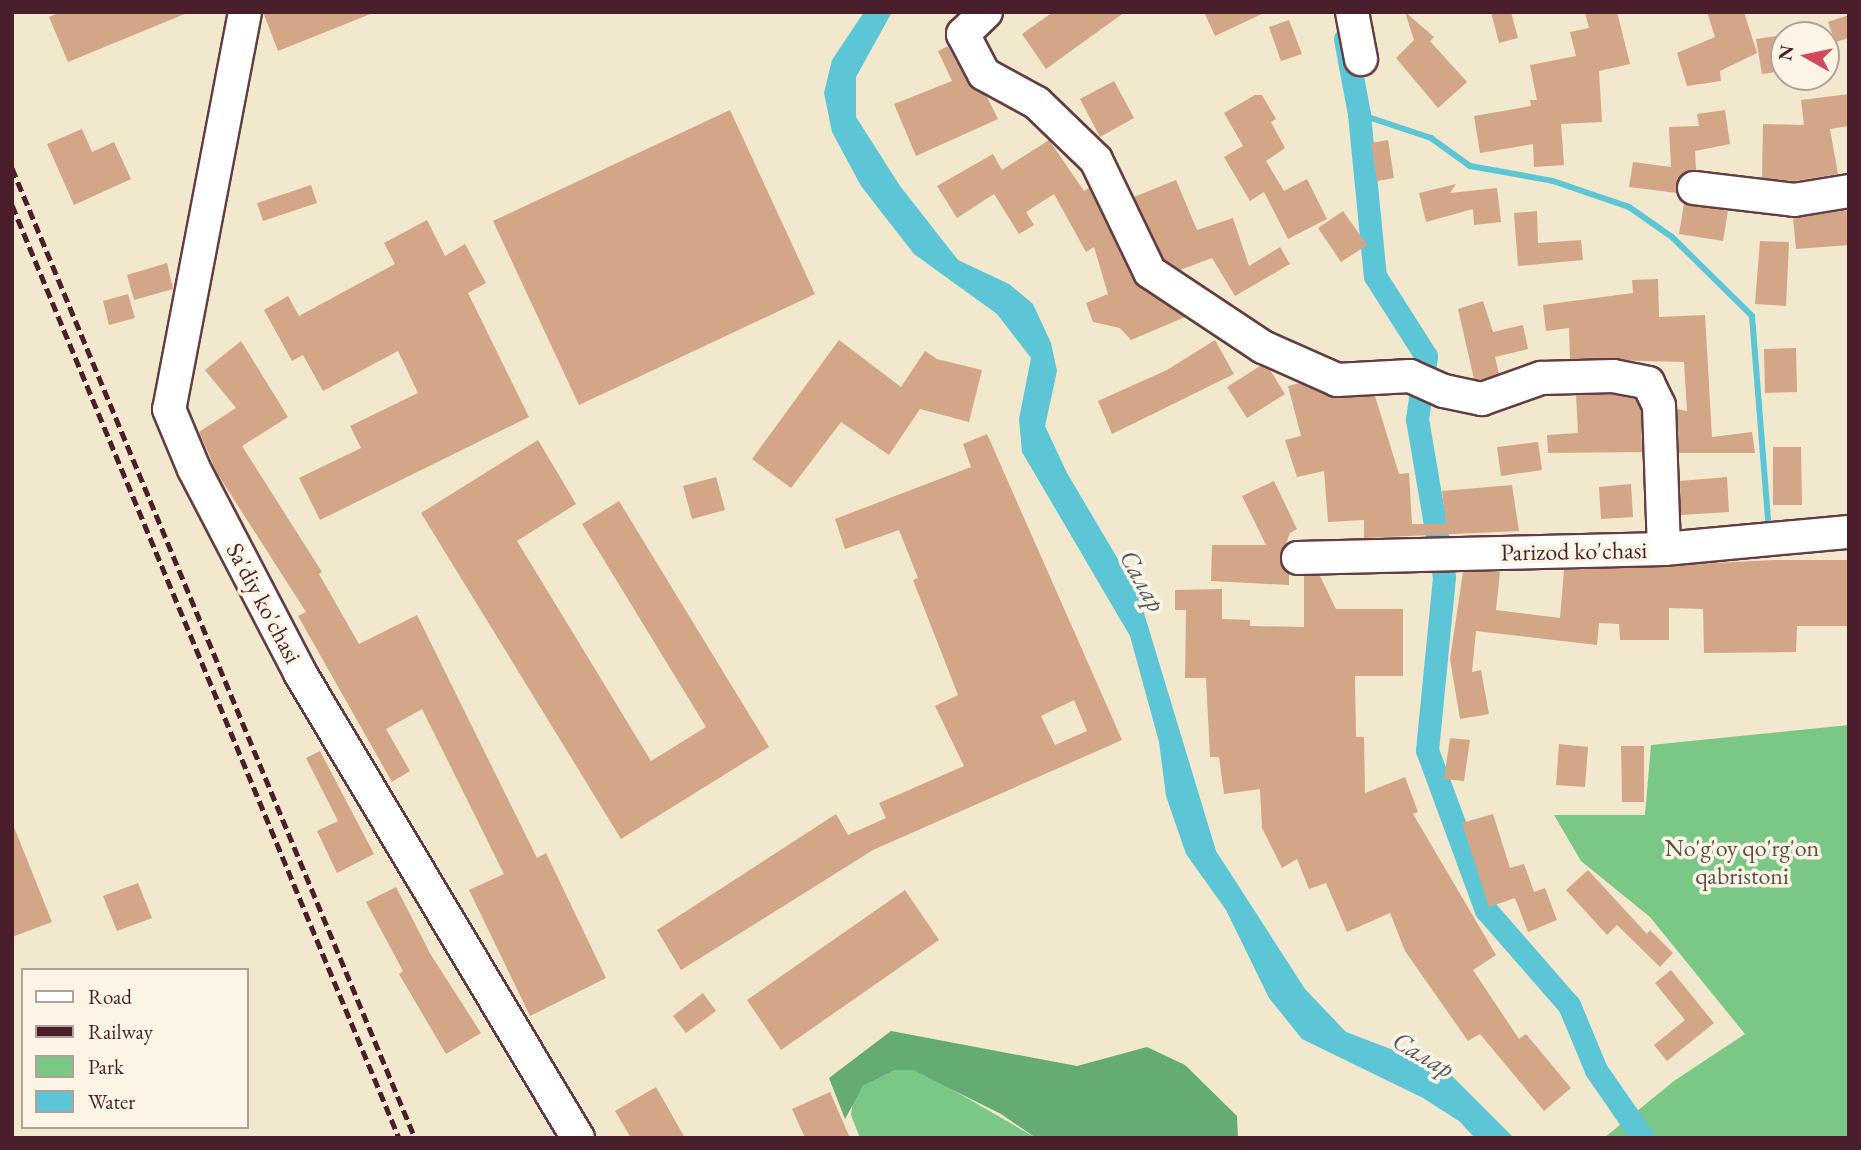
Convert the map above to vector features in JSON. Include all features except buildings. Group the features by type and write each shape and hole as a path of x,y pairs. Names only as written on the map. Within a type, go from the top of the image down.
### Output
{"street":[{"name":"Sa'diy ko'chasi","path":"245,12 169,409 194,468 300,673 578,1138"},
{"path":"986,12 963,34 984,74 1037,103 1096,160 1150,272 1263,347 1336,380 1410,376 1444,391 1482,399 1541,377 1614,376 1648,383 1659,406 1664,549"},
{"path":"1352,12 1361,59"},
{"path":"1694,188 1794,200 1849,191"},
{"name":"Parizod ko'chasi","path":"1298,558 1445,552 1664,549 1849,532"}],"green space":[{"name":"No'g'oy qo'rg'on qabristoni","path":"1849,725 1849,1138 1604,1138 1674,1081 1745,1034 1650,917 1581,861 1554,815 1645,815 1651,745"},
{"path":"891,1031 1077,1066 1147,1047 1185,1065 1237,1116 1238,1138 1036,1138 1001,1114 913,1070 895,1070 863,1086 845,1119 829,1078"},
{"path":"895,1070 913,1070 941,1083 1036,1138 860,1138 851,1115 853,1100 863,1086"}],"water":[{"name":"Салар","path":"864,12 892,12 856,77 856,117 900,186 958,260 1009,284 1033,304 1051,343 1057,371 1045,426 1067,473 1138,593 1216,851 1305,989 1346,1032 1446,1070 1514,1138 1475,1138 1459,1121 1423,1098 1302,1039 1269,998 1226,910 1186,854 1166,796 1159,742 1130,636 1022,452 1019,419 1031,358 997,314 914,254 861,186 832,132 824,93 832,60"}],"waterway":[{"name":"Салар","path":"1345,39 1359,114 1375,276 1426,356 1417,419 1444,577 1427,750 1486,910 1569,1005 1596,1070 1643,1138"},
{"path":"1359,114 1431,138 1470,166 1553,181 1629,207 1672,237 1752,316 1768,519"}],"railway":[{"path":"12,168 415,1138"},
{"path":"12,205 399,1138"}]}
